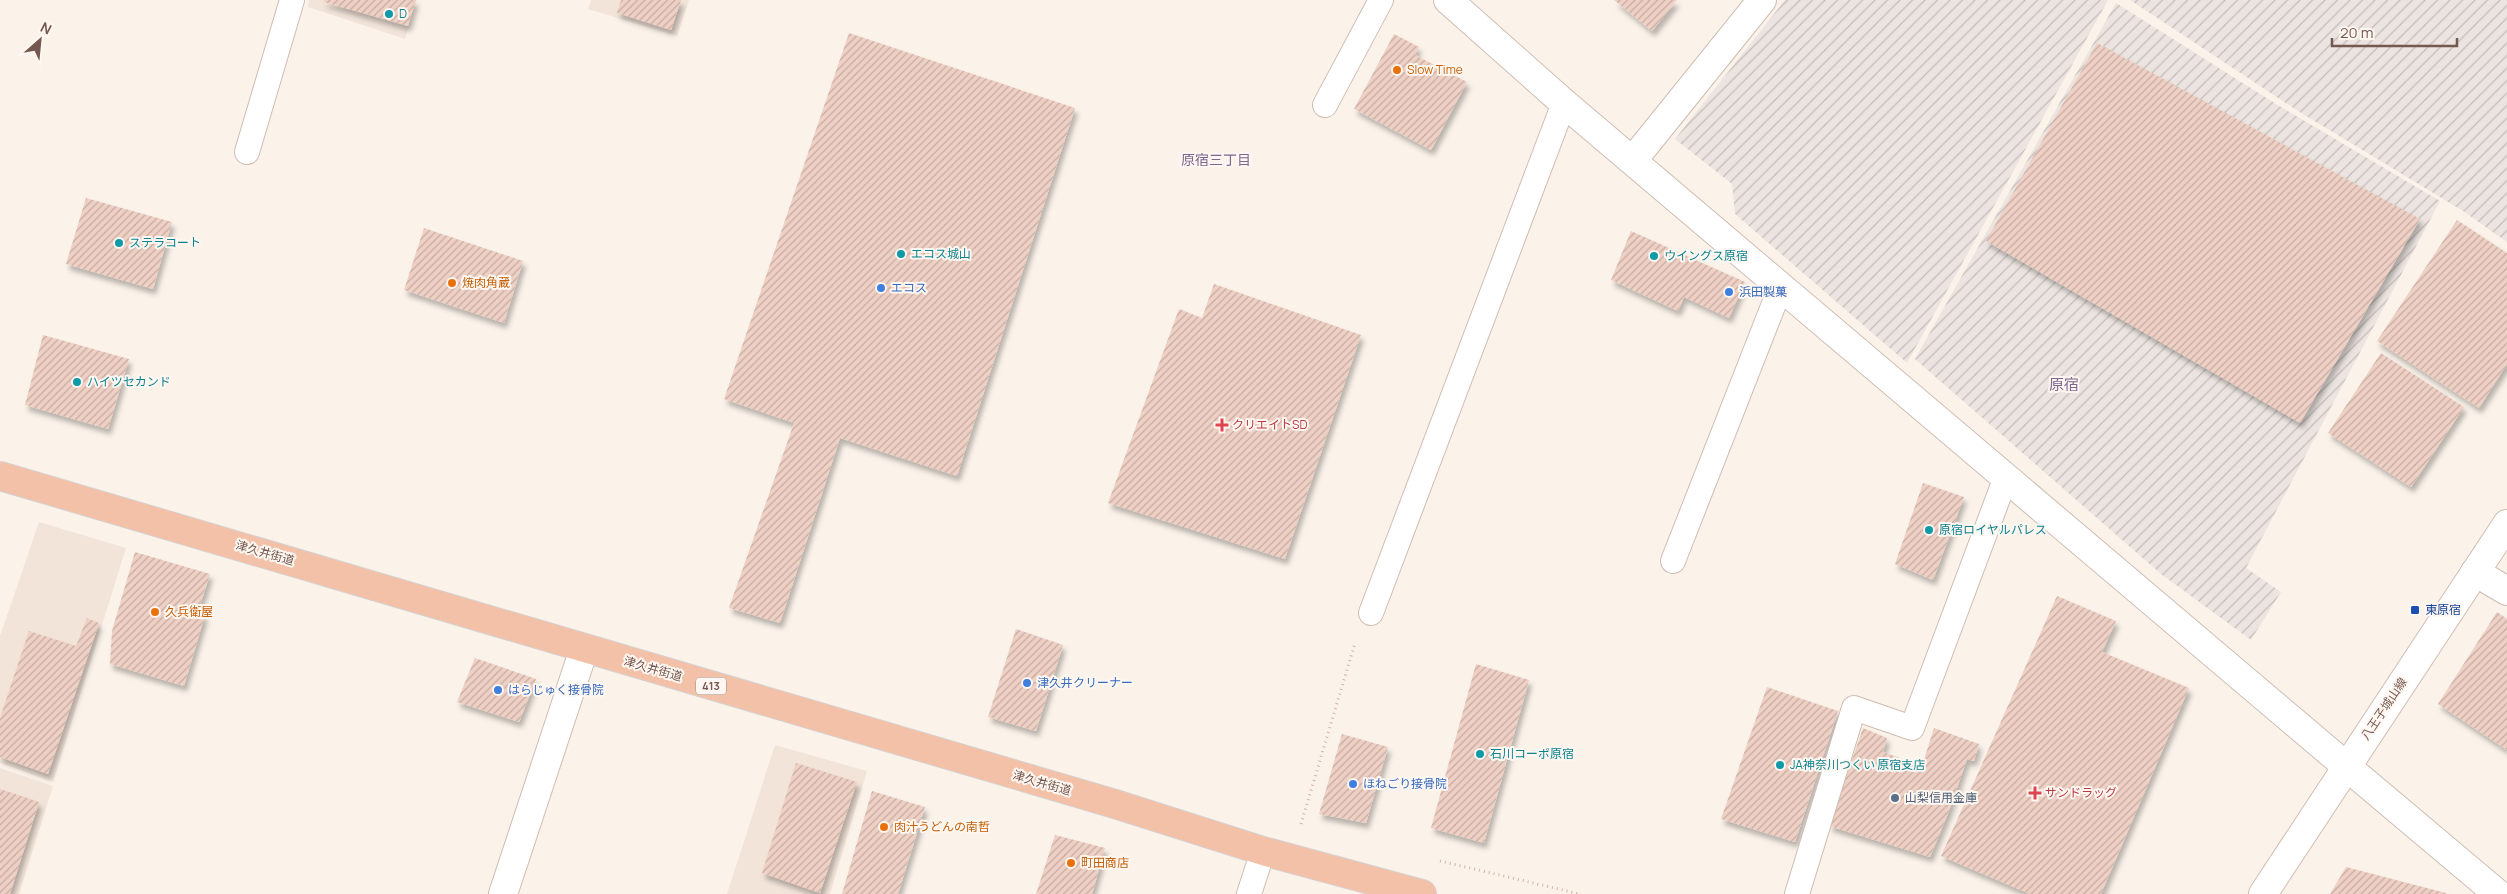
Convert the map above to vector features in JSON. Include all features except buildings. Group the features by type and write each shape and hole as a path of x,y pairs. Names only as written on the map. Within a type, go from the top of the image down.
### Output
{"highway":[{"name":"津久井街道","path":"0,476 1115,804 1263,851 1422,894"}],"street":[{"path":"1448,0 1564,103 2498,894"},
{"path":"1633,160 1762,0"},
{"name":"八王子城山線","path":"2263,894 2507,524"},
{"path":"2475,572 2507,591"},
{"path":"503,894 584,649"}],"lane":[{"path":"247,152 292,0"},
{"path":"1325,105 1381,0"},
{"path":"1372,613 1564,103"},
{"path":"1673,560 1781,286"},
{"path":"1797,894 1854,708 1912,728 2006,477"},
{"path":"1249,894 1263,851"}],"path":[{"path":"1291,858 1356,640"}],"shaded area":[{"path":"309,0 417,0 405,39 308,7"},
{"path":"591,0 689,0 677,36 588,9"},
{"path":"1785,0 2108,0 1907,363 1735,214 1732,184 1675,139"},
{"path":"2130,0 2507,0 2507,242 2463,211 2298,111"},
{"path":"2116,3 2276,104 2440,201 2246,568 2281,592 2251,640 2161,574 1915,359"},
{"path":"39,522 126,548 53,782 0,763 0,636"},
{"path":"775,745 867,771 830,894 727,894"},
{"path":"0,768 53,786 19,894 0,894"}],"place":[{"name":"D","path":"389,14"},
{"name":"Slow Time","path":"1397,70"},
{"name":"ステラコート","path":"119,243"},
{"name":"エコス城山","path":"901,254"},
{"name":"ウイングス原宿","path":"1654,256"},
{"name":"焼肉角蔵","path":"452,283"},
{"name":"エコス","path":"881,288"},
{"name":"浜田製菓","path":"1729,292"},
{"name":"ハイツセカンド","path":"77,382"},
{"name":"クリエイトSD","path":"1222,425"},
{"name":"原宿ロイヤルパレス","path":"1929,530"},
{"name":"東原宿","path":"2415,610"},
{"name":"久兵衛屋","path":"155,612"},
{"name":"津久井クリーナー","path":"1027,683"},
{"name":"はらじゅく接骨院","path":"498,690"},
{"name":"石川コーポ原宿","path":"1480,754"},
{"name":"JA神奈川つくい 原宿支店","path":"1780,765"},
{"name":"ほねごり接骨院","path":"1353,784"},
{"name":"サンドラッグ","path":"2035,793"},
{"name":"山梨信用金庫","path":"1895,798"},
{"name":"肉汁うどんの南哲","path":"884,827"},
{"name":"町田商店","path":"1071,863"}],"district":[{"name":"原宿三丁目","path":"1216,160"},
{"name":"原宿","path":"2064,385"}]}
